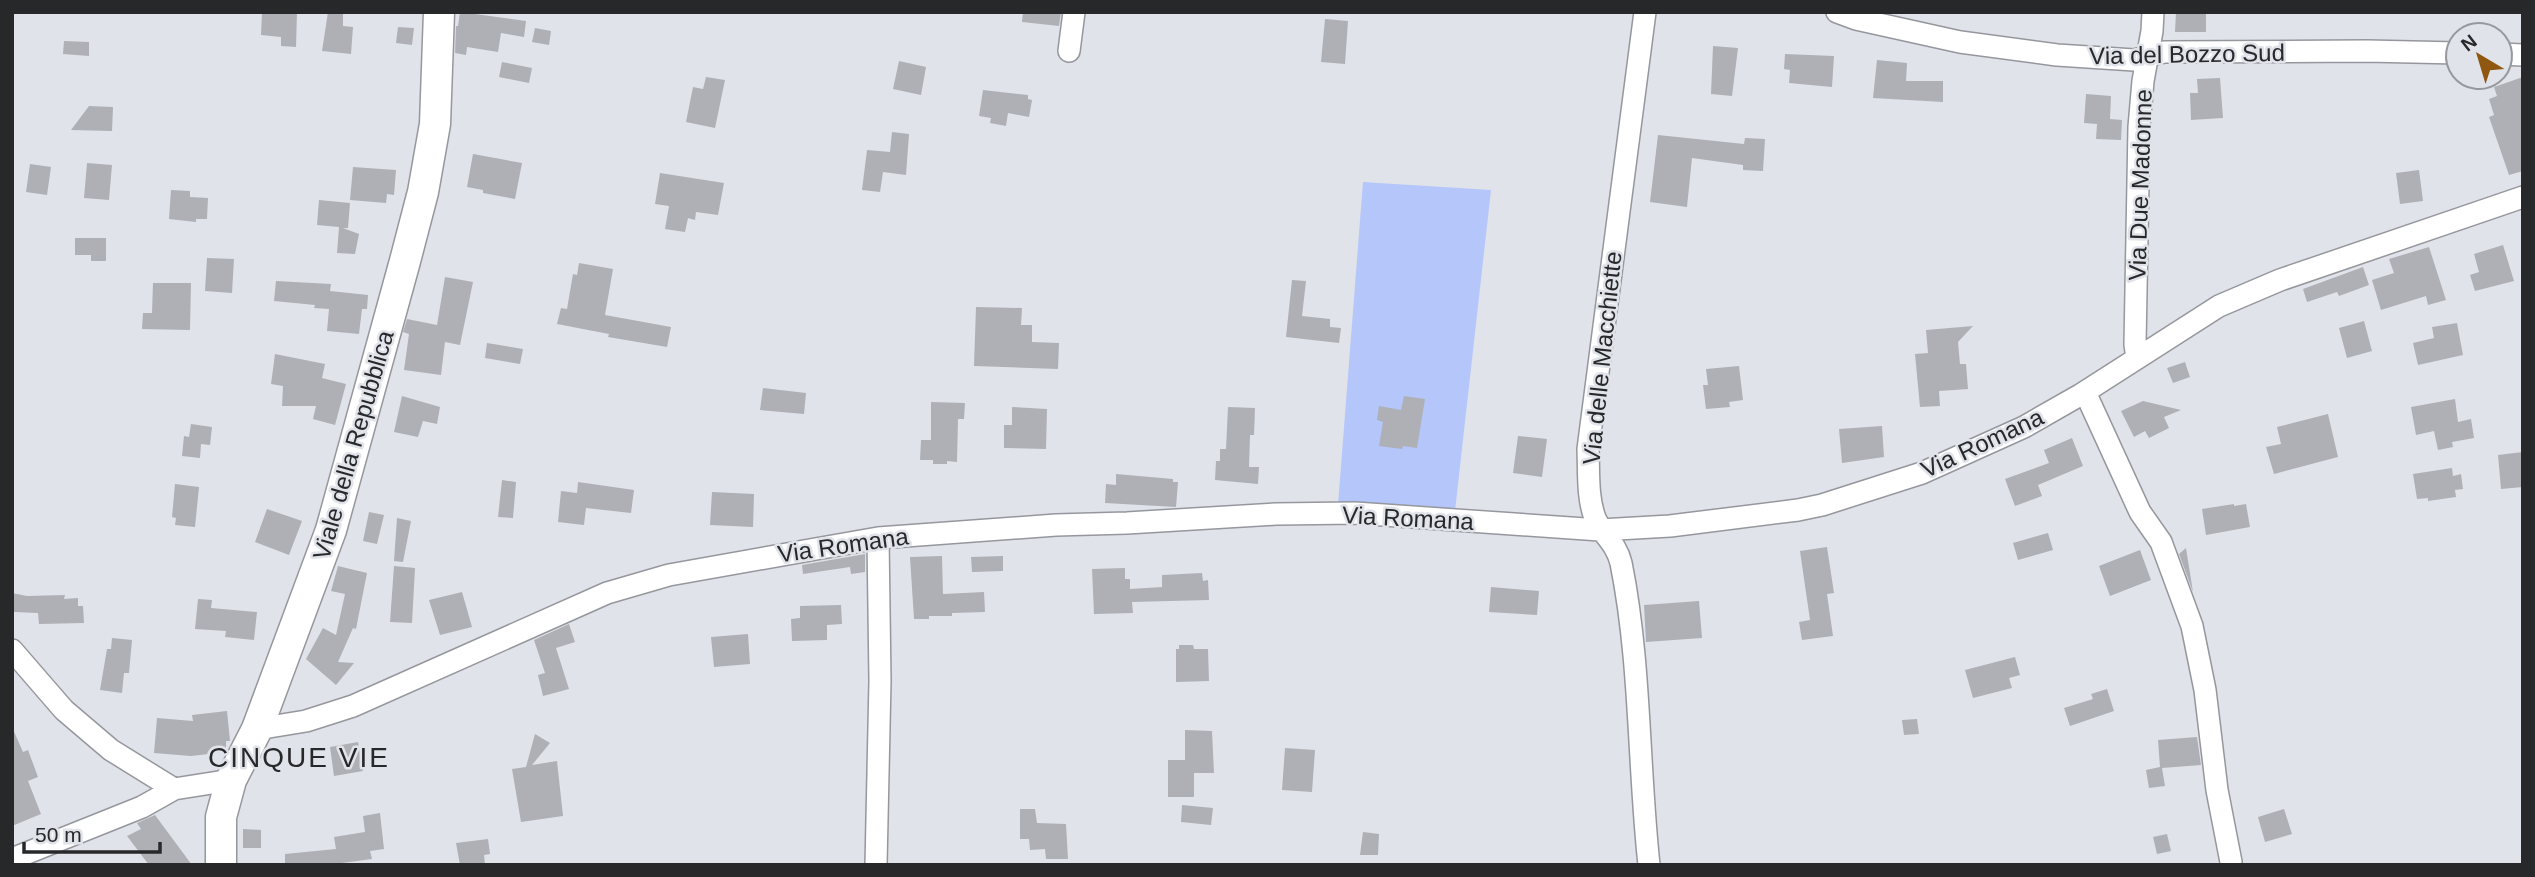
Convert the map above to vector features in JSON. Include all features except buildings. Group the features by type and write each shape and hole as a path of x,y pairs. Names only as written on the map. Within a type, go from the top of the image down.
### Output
{"main road":[{"name":"Viale della Repubblica","path":"221,865 221,817 231,780 257,729 331,530 423,192 435,124 439,12"}],"street":[{"path":"1069,51 1074,12"},
{"name":"Via delle Macchiette","path":"1645,12 1588,449 1591,501 1600,530 1612,540 1620,560 1626,597 1634,659 1649,865"},
{"name":"Via del Bozzo Sud","path":"1837,12 1856,19 1960,42 2057,55 2134,60 2164,52 2444,53"},
{"name":"Via Due Madonne","path":"2137,358 2135,345 2139,127 2153,12"},
{"name":"Via Romana","path":"257,729 306,721 353,706 607,593 682,573 878,538 1056,525 1355,513 1600,530 1670,526 1822,505 1922,473 2024,427 2085,392 2218,306 2523,197"},
{"path":"2085,392 2140,512 2161,542 2192,626 2205,690 2217,790 2231,862"},
{"path":"876,865 880,681 878,538"},
{"path":"12,650 64,710 111,750 174,789"},
{"path":"12,859 142,807 174,789 231,780"}],"shaded area":[{"path":"1363,182 1491,190 1455,511 1338,505"}],"district":[{"name":"CINQUE VIE","path":"299,757"}]}
